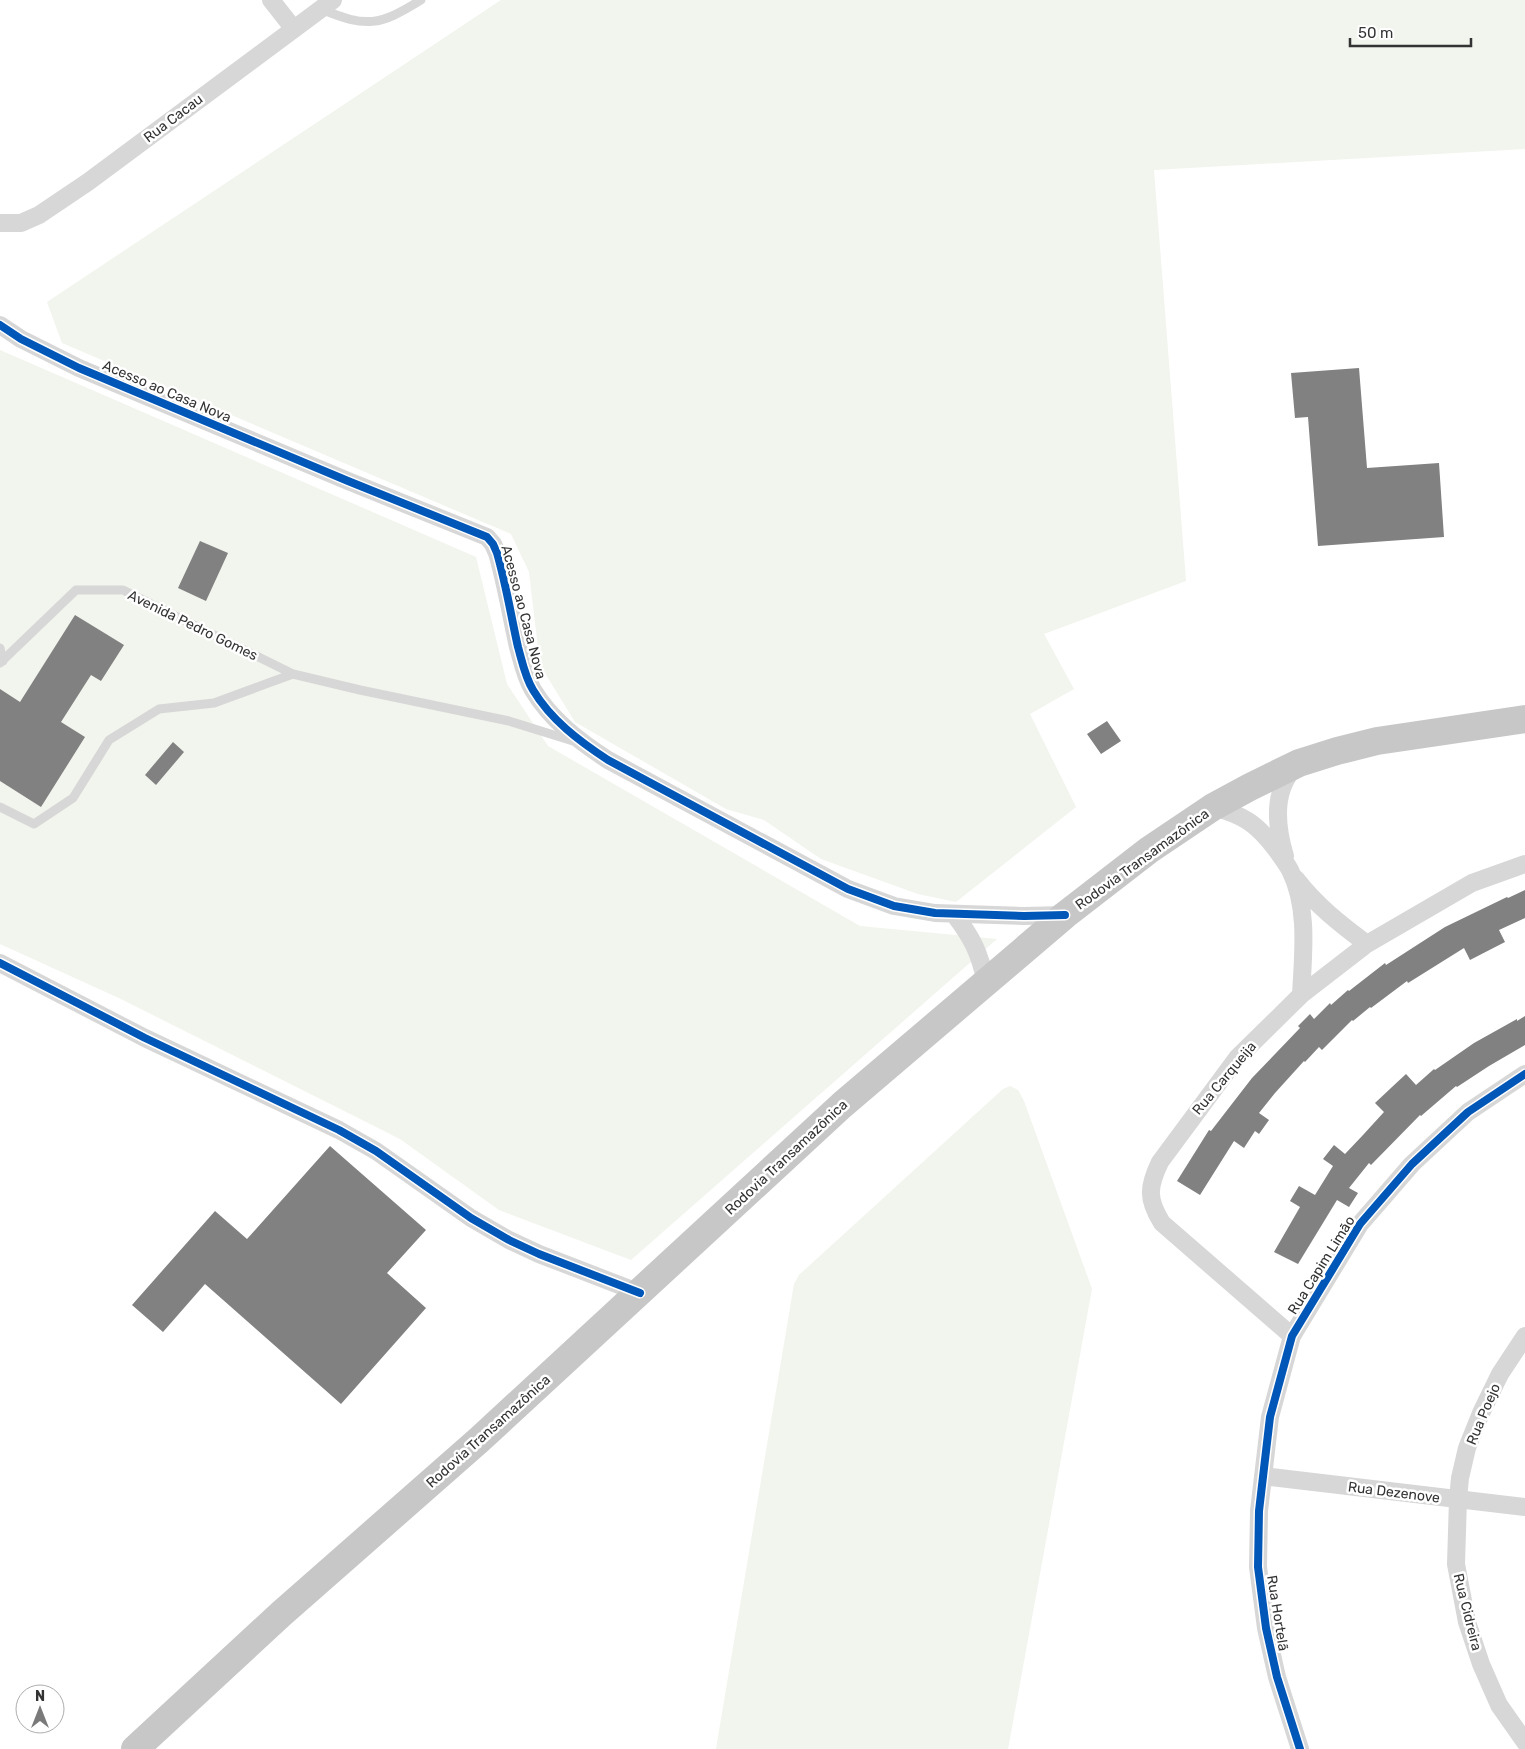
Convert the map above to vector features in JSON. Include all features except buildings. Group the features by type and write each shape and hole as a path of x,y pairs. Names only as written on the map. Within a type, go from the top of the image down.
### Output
{"highway":[{"name":"Rodovia Transamazônica","path":"135,1749 281,1614 479,1440 842,1105 1065,915 1149,850 1213,807 1250,786 1299,763 1377,741 1525,719"}],"street":[{"path":"271,0 293,28"},
{"name":"Rua Cacau","path":"3,224 28,221 47,210 88,182 327,4"},
{"name":"Acesso ao Casa Nova","path":"0,325 21,339 88,371 348,481 487,537 497,553 523,668 532,689 549,712 583,744 608,760 848,889 894,906 954,914 1042,917 1065,915"},
{"path":"1299,763 1290,772 1282,787 1278,801 1278,827 1280,840 1295,885 1302,918 1301,995"},
{"path":"1213,807 1234,813 1252,823 1263,833 1311,897 1326,912 1367,944"},
{"name":"Rua Carqueija","path":"1292,1336 1162,1223 1153,1208 1150,1190 1153,1176 1160,1162 1237,1058 1301,995 1367,944 1472,883 1525,864"},
{"path":"954,914 970,935 980,958 986,982"},
{"path":"0,963 145,1038 339,1130 376,1151 471,1218 509,1240 539,1254 640,1293"},
{"name":"Rua Capim Limão","path":"1263,1476 1270,1417 1292,1336 1360,1224 1412,1164 1468,1112 1525,1074"},
{"name":"Rua Poejo","path":"1458,1499 1460,1478 1468,1448 1481,1413 1500,1374 1525,1336"},
{"name":"Rua Dezenove","path":"1263,1476 1525,1507"},
{"name":"Rua Hortelã","path":"1263,1476 1259,1511 1258,1567 1266,1628 1277,1677 1300,1749"},
{"name":"Rua Cidreira","path":"1458,1499 1456,1564 1467,1622 1481,1664 1499,1705 1525,1742"}],"lane":[{"path":"327,4 345,19 368,22 389,19 421,0"},
{"name":"Avenida Pedro Gomes","path":"2,662 76,590 123,590 292,674 509,721 583,744"},
{"path":"0,648 2,662"},
{"path":"0,807 34,824 73,798 109,740 159,709 214,703 292,674"}],"shaded area":[{"path":"501,0 1525,0 1525,149 1154,170 1186,581 1044,634 1074,689 1030,714 1076,807 956,902 918,894 821,859 764,820 726,809 575,722 540,665 529,572 511,534 62,343 47,302"},
{"path":"0,350 476,557 507,684 548,746 860,926 997,939 631,1260 499,1210 400,1139 121,999 0,944"},
{"path":"1010,1086 1018,1090 1024,1101 1092,1289 1008,1749 716,1749 794,1284 799,1275 1003,1089"}],"cycle path":[{"path":"0,325 21,339 79,368 487,537 497,553 518,647 530,685 540,701 557,720 576,737 608,760 848,889 894,906 935,913 1024,916 1065,915"},
{"path":"0,963 145,1038 339,1130 376,1151 471,1218 509,1240 539,1254 640,1293"},
{"path":"1300,1749 1277,1677 1266,1628 1258,1567 1259,1511 1270,1417 1292,1336 1360,1224 1412,1164 1468,1112 1525,1074"}]}
